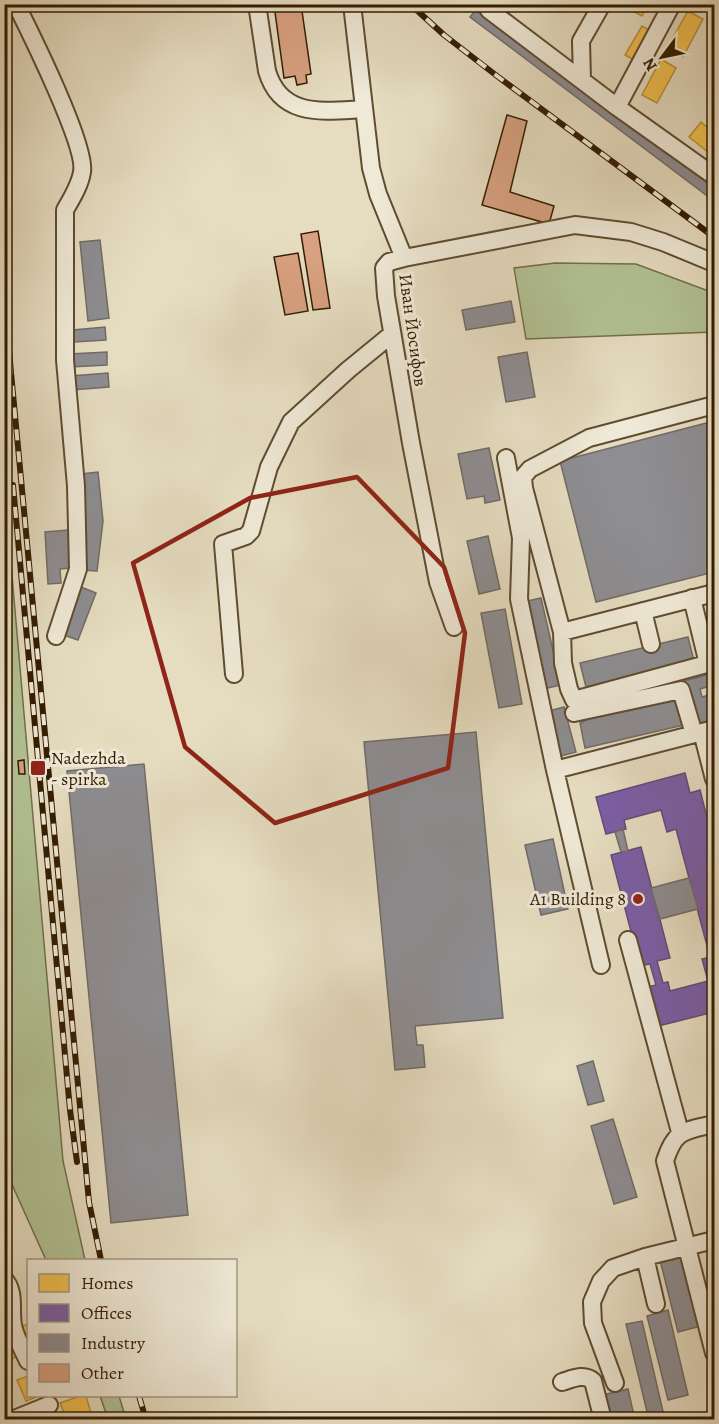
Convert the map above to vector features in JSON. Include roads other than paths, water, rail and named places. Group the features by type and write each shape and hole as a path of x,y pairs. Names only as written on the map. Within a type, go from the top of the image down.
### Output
{"street":[{"path":"16,4 79,145 83,170 76,191 65,210 65,360 76,486 78,569 56,636"},
{"path":"257,4 267,71 270,81 285,99 294,106 306,110 364,109"},
{"path":"352,4 371,168 378,194 404,258"},
{"path":"485,4 617,107 714,176"},
{"path":"582,80 581,41 602,4"},
{"path":"617,107 672,4"},
{"name":"Иван Йосифов","path":"454,627 438,582 392,334 384,268 389,262 404,258 575,225 631,232 663,242 714,263"},
{"path":"234,674 223,544 246,536 251,531 269,467 291,422 392,334"},
{"path":"574,707 563,663 562,632 523,477 530,469 589,438 714,405"},
{"path":"506,458 521,538 519,599 555,770 601,965"},
{"path":"562,632 714,592"},
{"path":"574,707 711,663 692,598"},
{"path":"643,611 651,644"},
{"path":"574,707 681,690 704,732 714,779"},
{"path":"555,770 704,732"},
{"path":"628,940 680,1132"},
{"path":"714,1124 680,1132 669,1147 665,1161 714,1353"},
{"path":"615,1383 593,1323 592,1302 601,1281 613,1268 645,1257 714,1240"},
{"path":"645,1257 656,1304"},
{"path":"4,1279 10,1285 8,1299 13,1327 27,1359"},
{"path":"562,1382 583,1376 588,1377 592,1381 603,1419"},
{"path":"12,1419 47,1400 58,1419"}],"railway":[{"path":"4,20 7,4"},
{"path":"410,4 444,35 497,76 714,237"},
{"path":"4,298 89,1202 101,1259"},
{"path":"13,485 70,1110 77,1162"},
{"path":"139,1397 146,1420"}],"place":[{"name":"Nadezhda - spirka","path":"38,768"},
{"name":"A1 Building 8","path":"638,899"}]}
